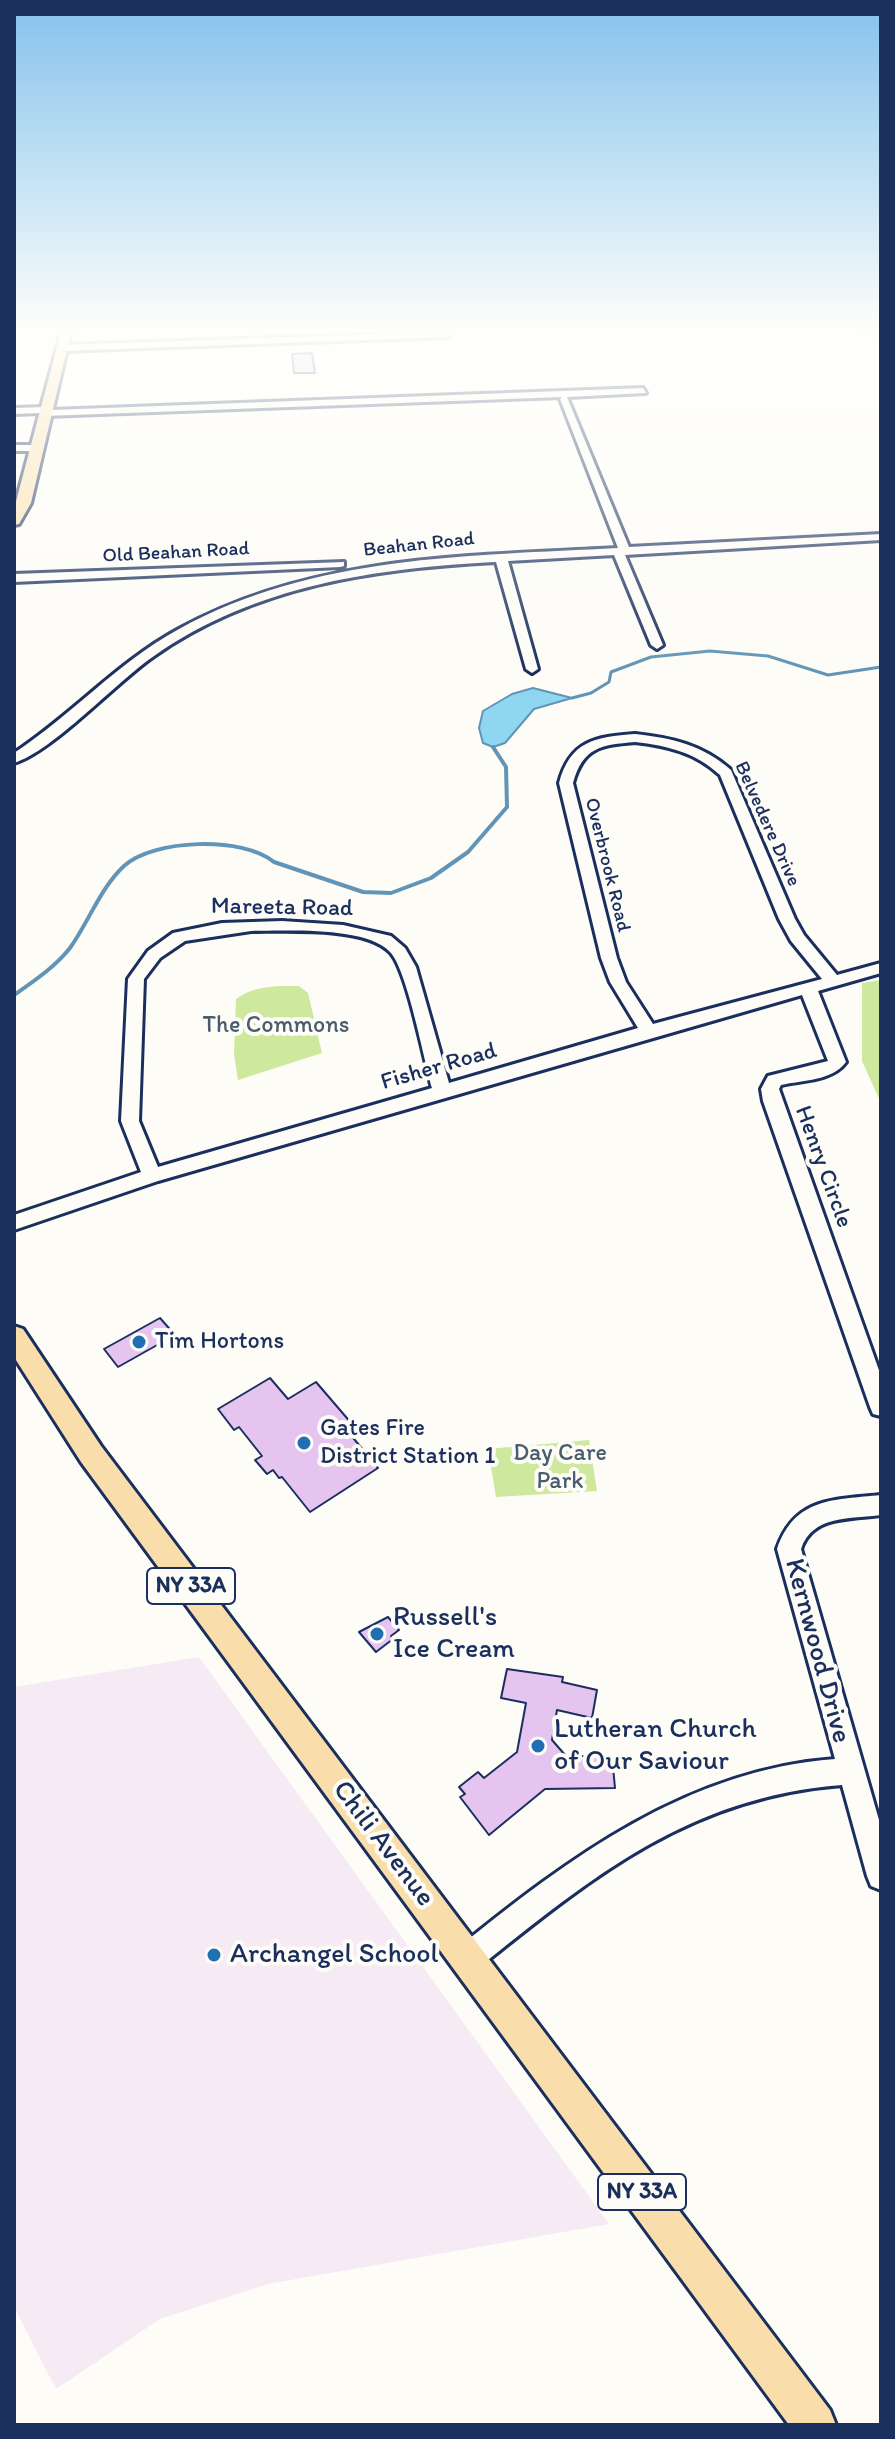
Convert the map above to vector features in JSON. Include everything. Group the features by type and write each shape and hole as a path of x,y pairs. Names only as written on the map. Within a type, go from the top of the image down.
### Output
{"main road":[{"path":"14,521 24,503 36,448"},
{"path":"14,505 25,493"},
{"name":"Chili Avenue","path":"14,1336 91,1454 815,2425"}],"street":[{"path":"582,446 657,645"},
{"path":"14,448 36,448"},
{"name":"Beahan Road","path":"14,759 58,729 152,651 191,627 279,591 410,563 881,537"},
{"path":"501,557 532,669"},
{"name":"Old Beahan Road","path":"14,578 340,564"},
{"name":"Belvedere Drive","path":"626,739 672,741 707,754 719,762 787,919 797,937 834,982"},
{"name":"Overbrook Road","path":"626,739 599,743 583,751 571,761 566,772 566,783 609,958 618,982 649,1031"},
{"name":"Mareeta Road","path":"152,1176 130,1121 136,979 144,964 157,951 178,938 202,930 239,926 347,929 388,941 403,953 442,1092"},
{"name":"Fisher Road","path":"14,1223 152,1176 649,1031 881,968"},
{"name":"Henry Circle","path":"809,990 837,1062 822,1072 774,1080 770,1089 772,1101 881,1407"},
{"name":"Kernwood Drive","path":"881,1505 811,1515 800,1522 791,1535 789,1549 881,1876"},
{"name":"Kernwood Drive","path":"468,1958 554,1888 619,1847 686,1812 746,1787 778,1779 850,1771"}],"shaded area":[{"name":"Archangel School","path":"199,1657 609,2224 268,2284 160,2319 56,2389 14,2307 14,1687"}],"green space":[{"path":"881,980 881,1103 862,1061 862,983"},
{"name":"The Commons","path":"299,986 308,993 322,1053 238,1080 234,1054 236,999 258,989"},
{"name":"Day Care Park","path":"589,1440 597,1491 496,1497 488,1449"}],"water":[{"path":"533,688 572,698 534,709 505,743 493,747 483,743 479,728 483,711 512,694"}],"building":[{"name":"Tim Hortons","path":"160,1318 175,1335 118,1367 104,1349"},
{"name":"Gates Fire District Station 1","path":"270,1378 288,1399 316,1382 352,1424 345,1428 378,1468 310,1512 282,1477 279,1478 273,1470 267,1474 255,1460 262,1456 239,1427 234,1430 218,1409"},
{"name":"Russell's Ice Cream","path":"388,1617 399,1630 376,1652 359,1632"},
{"name":"Lutheran Church of Our Saviour","path":"507,1669 563,1677 562,1682 597,1690 592,1718 557,1710 552,1740 566,1756 612,1756 615,1788 545,1789 489,1835 460,1797 465,1794 459,1787 478,1772 484,1778 517,1752 526,1703 501,1698"}],"waterway":[{"path":"572,698 591,693 609,682 611,672 651,657 710,651 768,656 828,675 881,667"},
{"path":"14,995 51,968 70,948 108,884 124,866 155,850 198,844 242,848 363,892 391,893 431,878 468,852 507,807 506,767 493,747"}],"place":[{"name":"Tim Hortons","path":"139,1342"},
{"name":"Gates Fire District Station 1","path":"304,1443"},
{"name":"Russell's Ice Cream","path":"377,1634"},
{"name":"Lutheran Church of Our Saviour","path":"538,1746"},
{"name":"Archangel School","path":"214,1955"}]}
